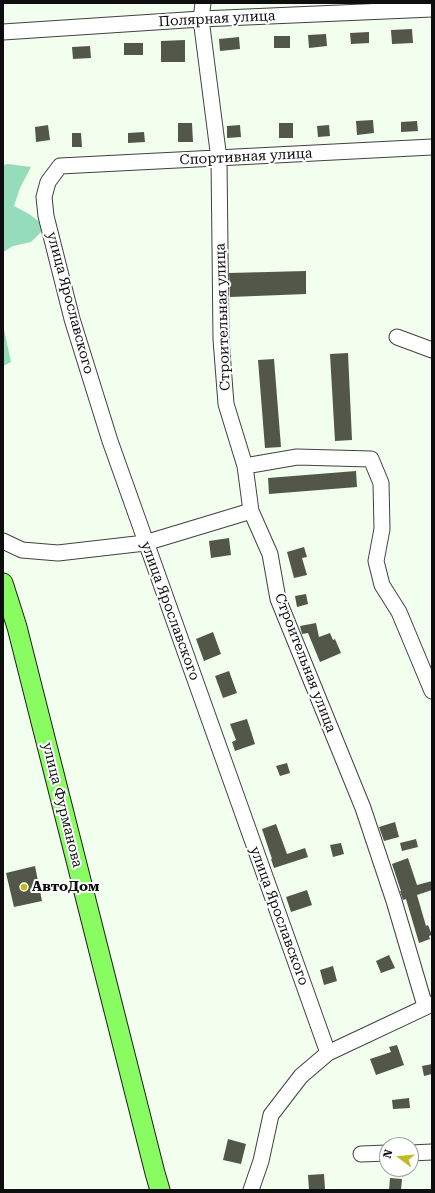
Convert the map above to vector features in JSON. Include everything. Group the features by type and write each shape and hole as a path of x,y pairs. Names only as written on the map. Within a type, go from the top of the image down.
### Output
{"main road":[{"name":"улица Фурманова","path":"3,583 19,635 160,1190"}],"street":[{"name":"Строительная улица","path":"203,3 201,19 219,159 221,339 226,404 245,466 251,511 270,554 278,599 363,808 428,1005"},
{"name":"Полярная улица","path":"3,32 201,19 432,9"},
{"name":"Спортивная улица","path":"60,166 432,147"},
{"name":"улица Ярославского","path":"60,166 48,182 44,197 46,216 72,319 110,441 145,543 328,1053"},
{"path":"397,336 432,350"},
{"path":"245,466 297,457 371,459 382,483 382,529 376,561 382,585 399,612 432,691"},
{"path":"3,541 22,550 58,553 145,543 251,511"},
{"path":"251,1190 261,1161 272,1115 301,1076 328,1053 428,1005"},
{"path":"419,1152 432,1152"},
{"path":"361,1154 379,1153"}],"green space":[{"path":"8,164 31,167 20,188 14,206 29,214 41,223 41,232 31,242 13,246 3,252 3,165"},
{"path":"3,325 11,362 3,366"}],"building":[{"path":"412,29 413,43 392,44 391,30"},
{"path":"369,32 369,43 351,44 350,33"},
{"path":"326,34 327,46 309,48 308,35"},
{"path":"274,36 290,36 290,48 274,48"},
{"path":"239,37 240,49 220,51 219,39"},
{"path":"185,40 185,62 161,62 161,41"},
{"path":"124,43 143,43 143,55 124,55"},
{"path":"90,46 91,58 73,59 72,47"},
{"path":"373,120 374,133 357,135 356,121"},
{"path":"417,121 418,131 401,132 401,122"},
{"path":"178,123 192,123 193,142 178,142"},
{"path":"279,123 293,123 293,138 279,138"},
{"path":"48,125 50,140 36,142 35,127"},
{"path":"240,125 241,137 227,138 227,126"},
{"path":"329,125 330,136 318,137 317,126"},
{"path":"144,132 145,142 128,143 128,133"},
{"path":"72,133 81,133 82,147 72,147"},
{"path":"306,271 306,294 230,297 229,273"},
{"path":"348,353 352,440 335,441 330,354"},
{"path":"274,359 281,447 265,448 258,360"},
{"path":"356,471 357,487 269,494 268,478"},
{"path":"229,538 231,555 211,558 209,541"},
{"path":"304,547 307,557 302,558 307,575 294,578 287,552"},
{"path":"306,594 308,604 297,607 295,596"},
{"path":"316,623 319,637 330,633 333,640 335,639 341,653 320,662 308,633 302,634 300,626"},
{"path":"213,632 221,654 204,661 196,639"},
{"path":"229,671 237,693 223,698 215,676"},
{"path":"247,719 255,744 235,751 232,742 236,740 230,724"},
{"path":"287,763 290,773 280,776 276,766"},
{"path":"395,822 399,837 384,841 379,827"},
{"path":"276,824 287,854 305,848 308,857 274,868 262,829"},
{"path":"416,839 418,847 402,851 400,843"},
{"path":"341,843 344,854 333,857 330,845"},
{"path":"408,858 417,885 432,881 432,890 417,895 426,926 428,925 432,935 429,936 430,939 419,943 406,899 403,900 392,864"},
{"name":"АвтоДом","path":"35,866 42,901 14,907 6,873"},
{"path":"307,890 312,905 291,912 286,897"},
{"path":"389,955 395,968 381,973 376,961"},
{"path":"333,966 337,981 324,985 320,970"},
{"path":"397,1045 404,1065 376,1075 370,1059 391,1052 389,1047"},
{"path":"432,1064 432,1074 424,1076 422,1066"},
{"path":"409,1098 410,1108 393,1109 392,1100"},
{"path":"228,1139 246,1144 241,1164 223,1160"},
{"path":"324,1174 325,1189 309,1190 308,1175"},
{"path":"390,1178 402,1179 401,1190 389,1190"}],"place":[{"name":"АвтоДом","path":"24,887"}]}
